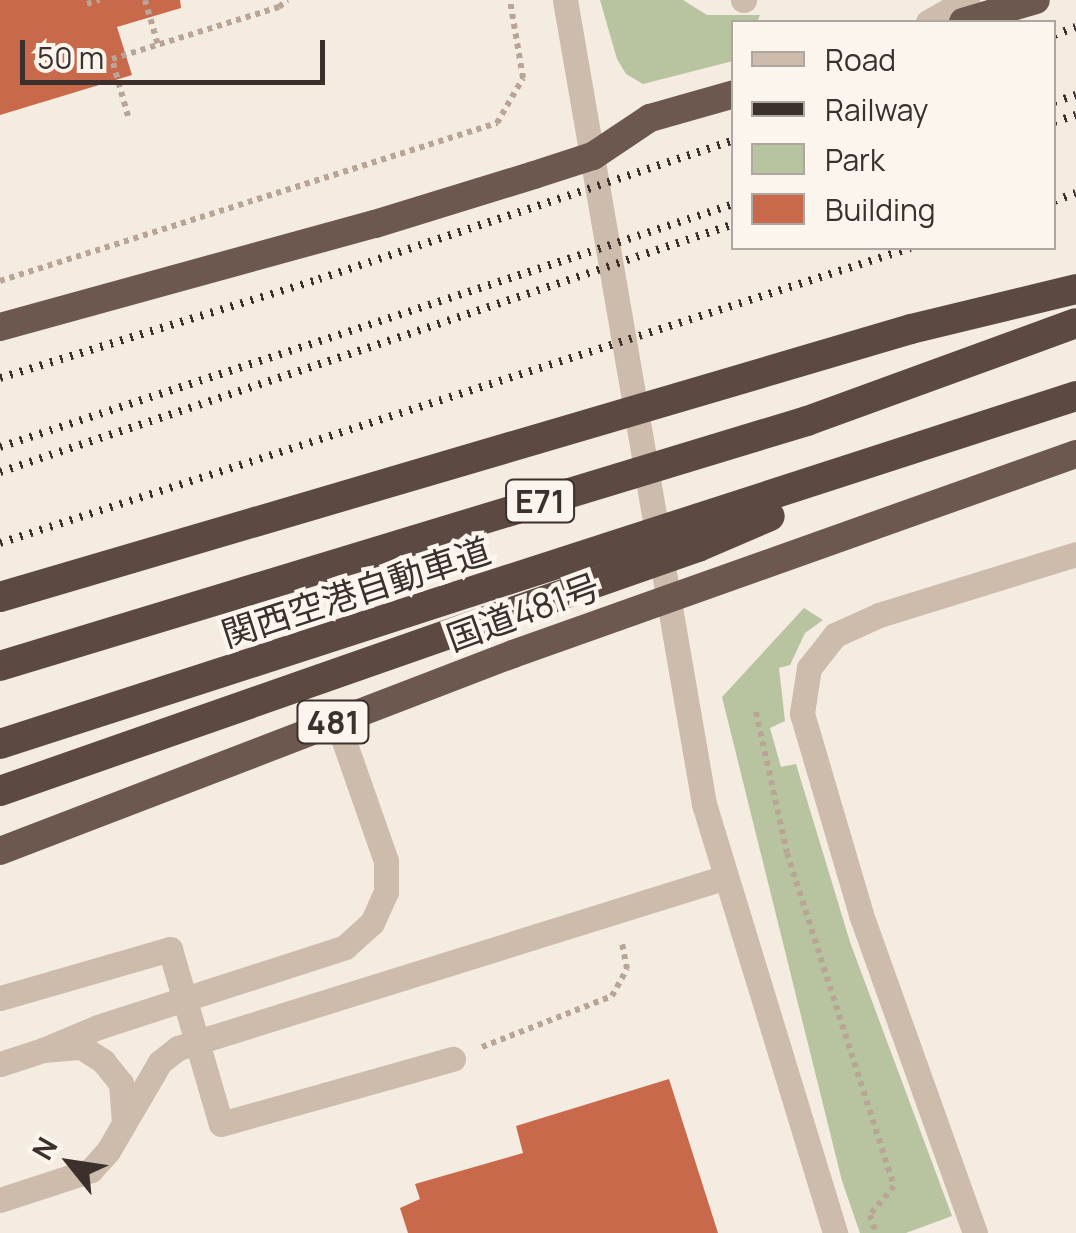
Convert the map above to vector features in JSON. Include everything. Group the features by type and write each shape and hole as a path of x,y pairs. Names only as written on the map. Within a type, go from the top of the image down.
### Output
{"highway":[{"path":"970,20 1036,0"},
{"path":"0,328 375,224 592,156 650,118 731,95"},
{"path":"0,597 910,328 1076,288"},
{"name":"関西空港自動車道","path":"0,666 808,421 1076,323"},
{"name":"関西空港自動車道","path":"0,744 1076,396"},
{"path":"0,791 698,548 943,442"},
{"name":"国道481号","path":"0,851 338,720 1076,454"}],"street":[{"path":"565,0 704,804 835,1233"},
{"path":"932,20 967,0"},
{"path":"975,1233 861,914 802,713 809,668 835,635 879,615 1076,554"},
{"path":"0,1064 98,1026 345,946 372,923 386,892 386,861 338,720"},
{"path":"0,1200 91,1170 124,1124 160,1062 178,1048 726,877"},
{"path":"0,998 170,949 220,1124 453,1059"},
{"path":"44,1050 81,1047 103,1061 121,1083 124,1124"}],"path":[{"path":"87,4 100,0"},
{"path":"144,0 158,45"},
{"path":"128,116 112,60 280,7 288,0"},
{"path":"0,281 497,123 523,78 510,0"},
{"path":"756,712 786,853 894,1186 870,1216 876,1233"},
{"path":"453,1059 612,996 627,969 616,911"}],"green space":[{"path":"600,0 683,0 707,15 760,15 758,20 731,20 731,62 643,84 626,74 617,59"},
{"path":"804,608 823,620 805,633 790,665 779,668 785,721 770,728 781,767 796,764 850,942 952,1216 906,1233 860,1233 842,1181 722,697"}],"building":[{"path":"0,0 180,0 181,8 117,27 132,75 0,115"},
{"path":"669,1079 718,1233 408,1233 400,1208 420,1199 415,1184 523,1153 516,1126"}],"railway":[{"path":"1056,34 1076,27"},
{"path":"1056,101 1076,95"},
{"path":"1056,121 1076,115"},
{"path":"0,378 319,279 731,141"},
{"path":"1056,200 1076,193"},
{"path":"0,447 731,205"},
{"path":"0,472 731,225"},
{"path":"0,543 904,250"}]}
